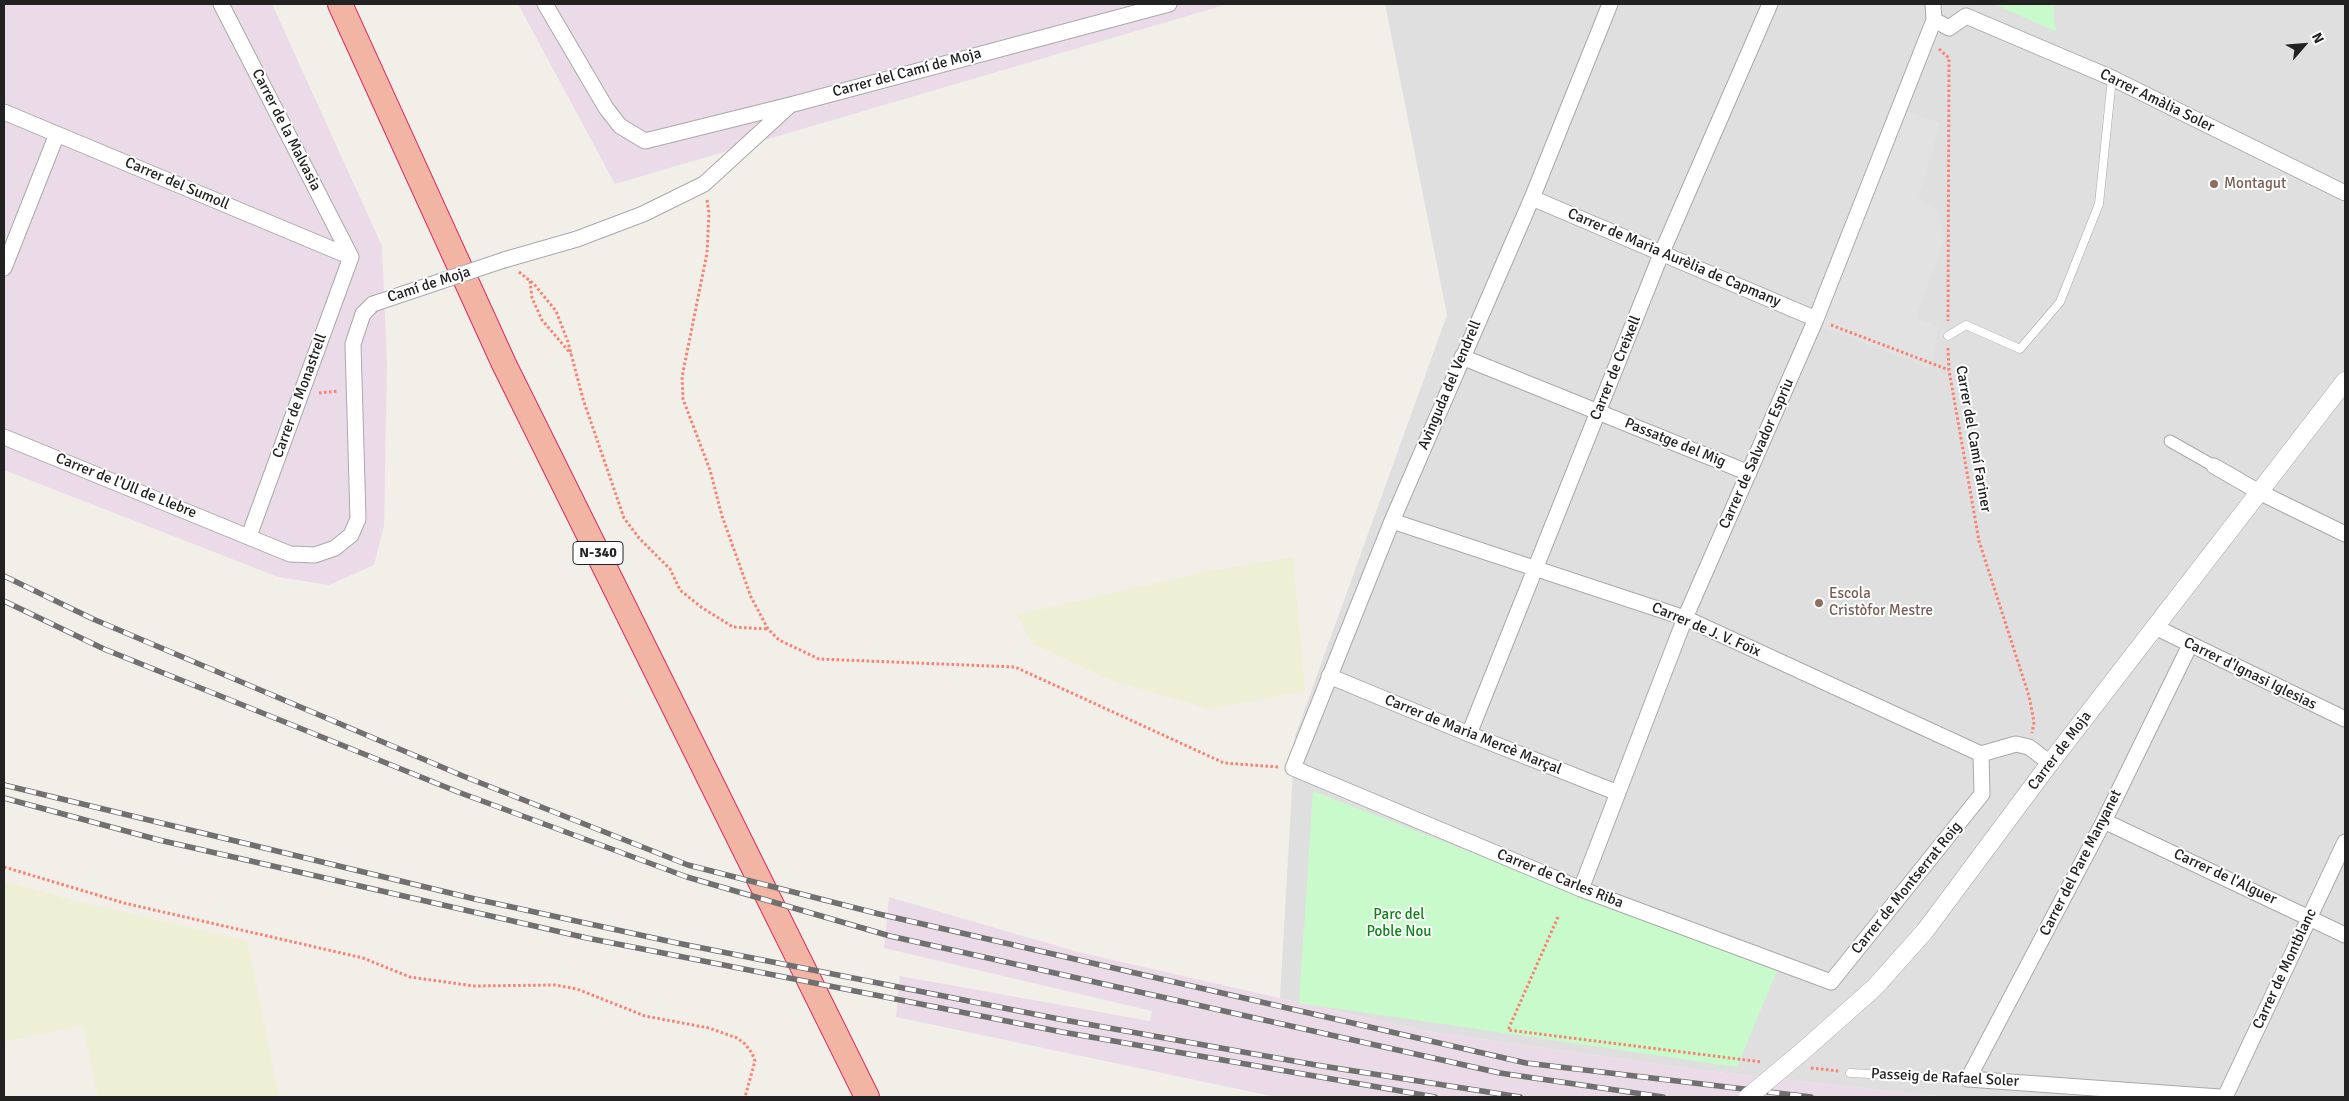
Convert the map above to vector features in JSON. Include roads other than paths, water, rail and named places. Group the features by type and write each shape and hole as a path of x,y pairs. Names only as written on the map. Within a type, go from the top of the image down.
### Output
{"highway":[{"name":"N-340","path":"340,4 504,364 867,1097"}],"street":[{"name":"Carrer de la Malvasia","path":"221,4 350,257"},
{"name":"Carrer del Camí de Moja","path":"545,4 606,108 620,126 645,141 790,105 1169,4"},
{"name":"Avinguda del Vendrell","path":"1292,768 1392,521 1532,198 1610,4"},
{"name":"Carrer de Creixell","path":"1469,734 1662,252 1770,4"},
{"path":"1933,4 1934,20 1949,28 1965,10"},
{"name":"Carrer Amàlia Soler","path":"1965,10 2112,78 2345,193"},
{"name":"Carrer de Salvador Espriu","path":"1581,888 1685,618 1816,319 1934,20"},
{"name":"Camí de Moja","path":"249,536 290,554 315,554 335,548 351,535 358,518 354,344 357,327 363,314 373,304 504,260 577,239 643,214 704,184 790,105"},
{"name":"Carrer del Sumoll","path":"4,112 350,257"},
{"path":"4,268 57,134"},
{"name":"Carrer de Maria Aurèlia de Capmany","path":"1532,198 1816,319"},
{"name":"Carrer de Monastrell","path":"249,536 350,257"},
{"name":"Passatge del Mig","path":"1462,356 1749,473"},
{"name":"Carrer de Moja","path":"1748,1097 1802,1059 1875,987 1925,931 2050,763 2345,381"},
{"name":"Carrer de l'Ull de Llebre","path":"4,437 249,536"},
{"path":"2170,441 2258,492 2345,534"},
{"name":"Carrer de J. V. Foix","path":"1392,521 1685,618 1981,754"},
{"name":"Carrer d'Ignasi Iglesias","path":"2155,627 2345,719"},
{"name":"Carrer del Pare Manyanet","path":"1968,1079 2104,821 2190,645"},
{"name":"Carrer de Maria Mercè Marçal","path":"1329,676 1618,793"},
{"path":"1981,754 2016,744 2029,747 2050,763"},
{"name":"Carrer de Montserrat Roig","path":"1831,982 1982,794 1981,754"},
{"name":"Carrer de Carles Riba","path":"1292,768 1581,888 1831,982"},
{"name":"Carrer de l'Alguer","path":"2104,821 2345,935"},
{"name":"Carrer de Montblanc","path":"2225,1097 2345,842"},
{"name":"Passeig de Rafael Soler","path":"1968,1079 2220,1097"}],"lane":[{"path":"1948,336 1966,325 2020,349 2060,302 2099,204 2112,78"},
{"name":"Passeig de Rafael Soler","path":"1850,1073 1968,1079"}],"railway":[{"path":"4,576 93,619 463,776 688,865 879,914 1526,1063 1811,1097"},
{"path":"4,601 104,649 458,792 687,877 890,936 1500,1073 1663,1097"},
{"path":"4,785 475,899 677,943 1064,1020 1316,1065 1520,1097"},
{"path":"4,798 159,840 587,938 1062,1032 1435,1097"}],"place":[{"name":"Montagut","path":"2214,184"},
{"name":"Escola Cristòfor Mestre","path":"1819,603"}],"park label":[{"name":"Parc del Poble Nou","path":"1399,924"}]}
